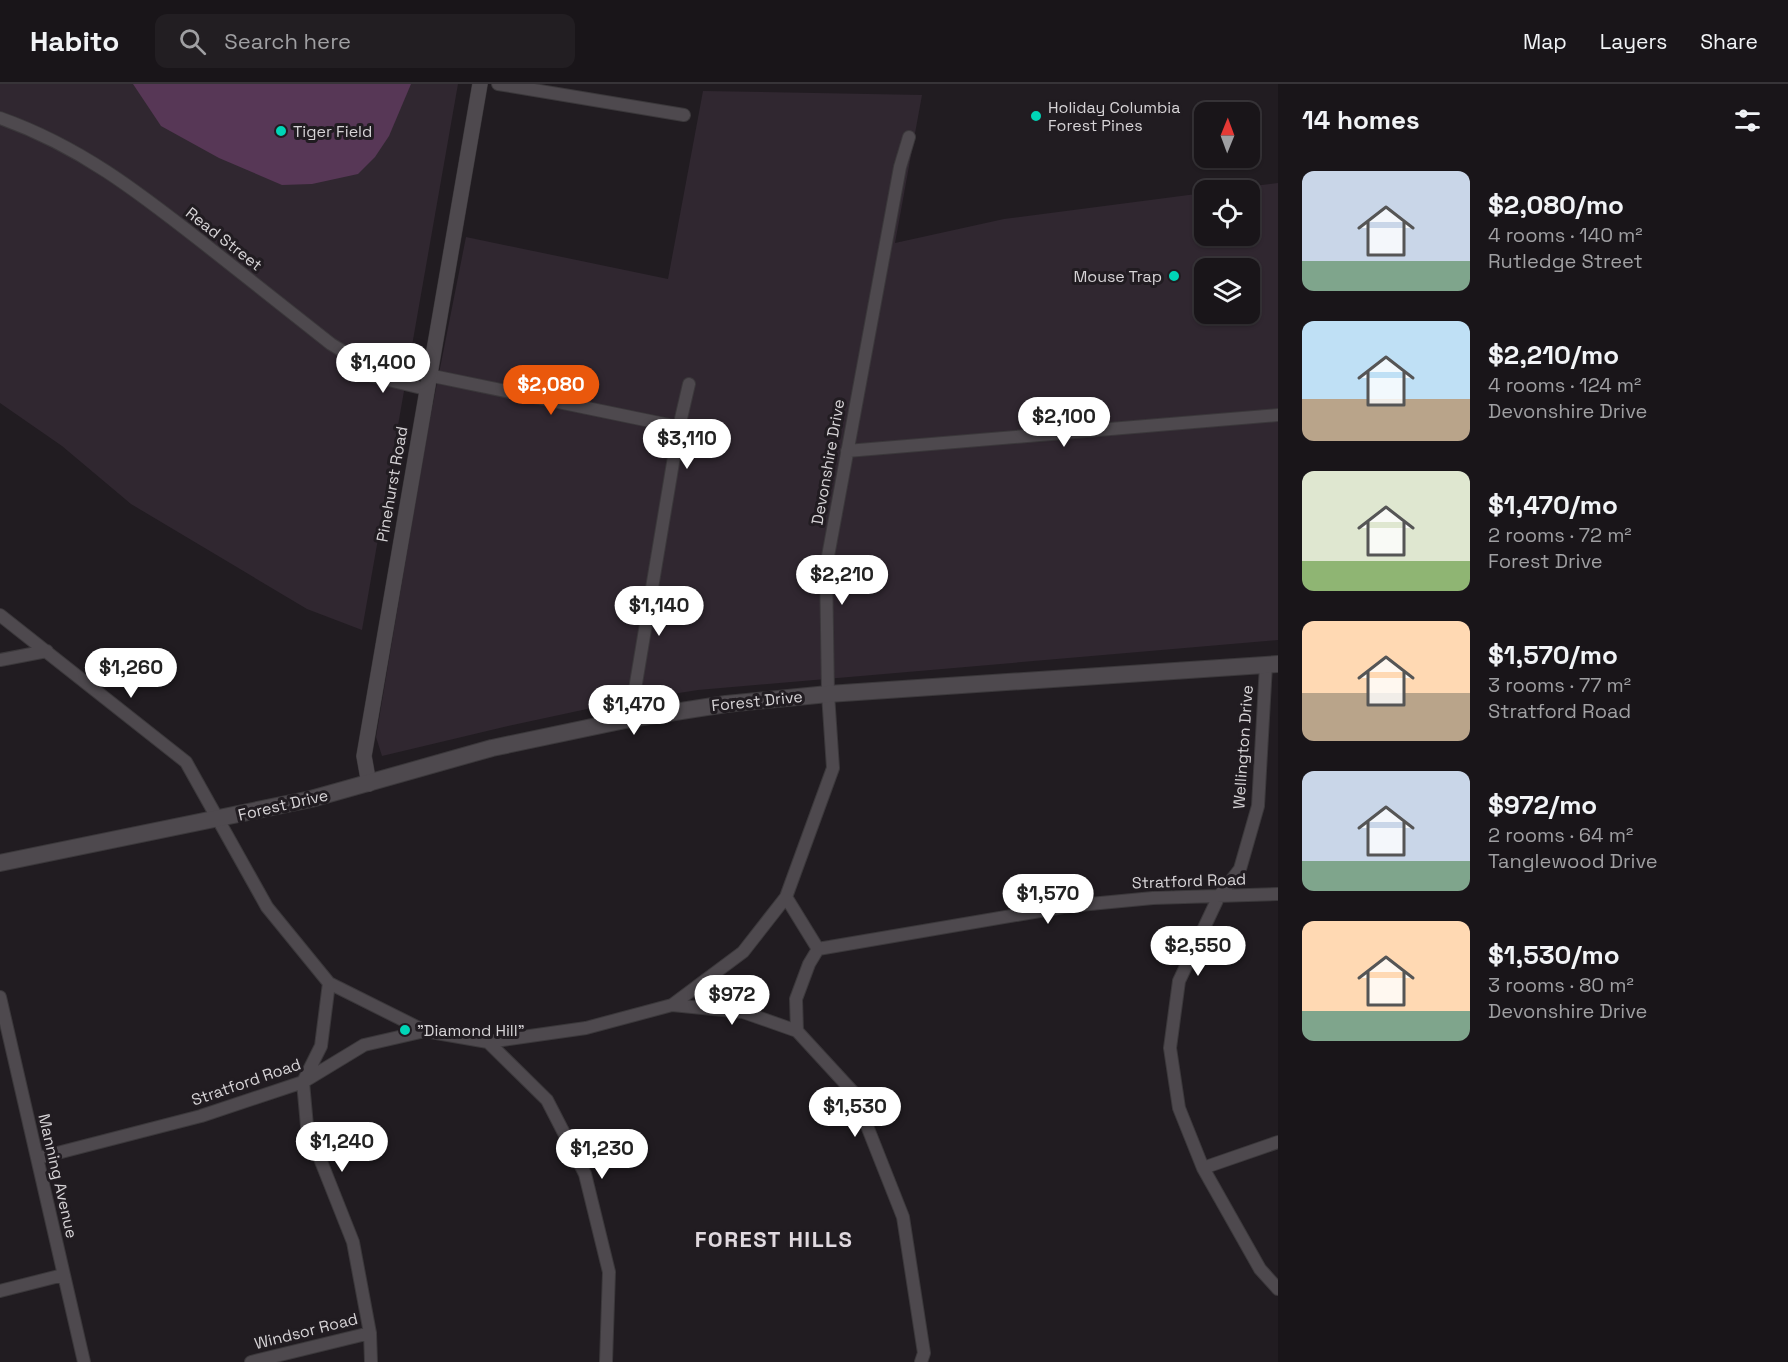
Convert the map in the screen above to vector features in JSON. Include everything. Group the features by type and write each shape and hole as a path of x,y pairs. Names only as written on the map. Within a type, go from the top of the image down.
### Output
{"main road":[{"name":"Forest Drive","path":"0,863 217,820 369,784 492,748 630,719 726,704 828,694 1272,665"}],"street":[{"name":"Pinehurst Road","path":"369,784 364,756 480,84"},
{"path":"498,84 684,115"},
{"name":"Read Street","path":"0,118 58,141 105,169 146,198 331,344 362,363 375,361 428,379"},
{"name":"Devonshire Drive","path":"672,1005 743,952 786,897 833,768 828,694 826,567 900,167 909,138"},
{"path":"362,363 372,376 428,379 679,427"},
{"path":"630,719 679,427 689,384"},
{"path":"847,451 1278,415"},
{"path":"0,615 186,762 267,907 329,983 425,1031"},
{"path":"0,660 47,651"},
{"name":"Wellington Drive","path":"1272,665 1258,806 1240,869 1219,896 1179,981 1170,1048 1179,1108 1203,1168 1260,1269 1278,1289"},
{"name":"Stratford Road","path":"818,949 1069,906 1153,898 1278,894"},
{"path":"786,897 818,949 809,964 796,999 796,1031"},
{"path":"329,983 321,1046 303,1082 307,1126 353,1242 370,1333 371,1362"},
{"name":"Manning Avenue","path":"0,998 84,1362"},
{"path":"672,1005 743,1012 796,1031 854,1093 903,1217 922,1357 933,1362"},
{"name":"Stratford Road","path":"38,1158 201,1116 303,1082 364,1045 425,1031 488,1042 586,1028 672,1005"},
{"path":"488,1042 547,1100 585,1174 609,1272 606,1362"},
{"path":"1203,1168 1278,1142"},
{"path":"0,1291 63,1275"},
{"name":"Windsor Road","path":"250,1362 370,1333"}],"shaded area":[{"path":"0,84 458,84 362,630 307,609 131,504 62,446 0,403"},
{"name":"Tiger Field","path":"133,84 411,84 389,136 375,157 358,174 312,184 282,185 219,158 161,126"},
{"path":"703,91 922,95 895,243 1004,219 1194,194 1194,246 1260,246 1260,185 1278,183 1278,640 698,690 615,703 382,756 376,737 426,439 466,237 668,279"}],"place":[{"name":"Holiday Columbia Forest Pines","path":"1036,116"},
{"name":"Tiger Field","path":"281,131"},
{"name":"Mouse Trap","path":"1174,276"},
{"name":"\"Diamond Hill\"","path":"405,1030"}],"district":[{"name":"FOREST HILLS","path":"774,1239"}]}
